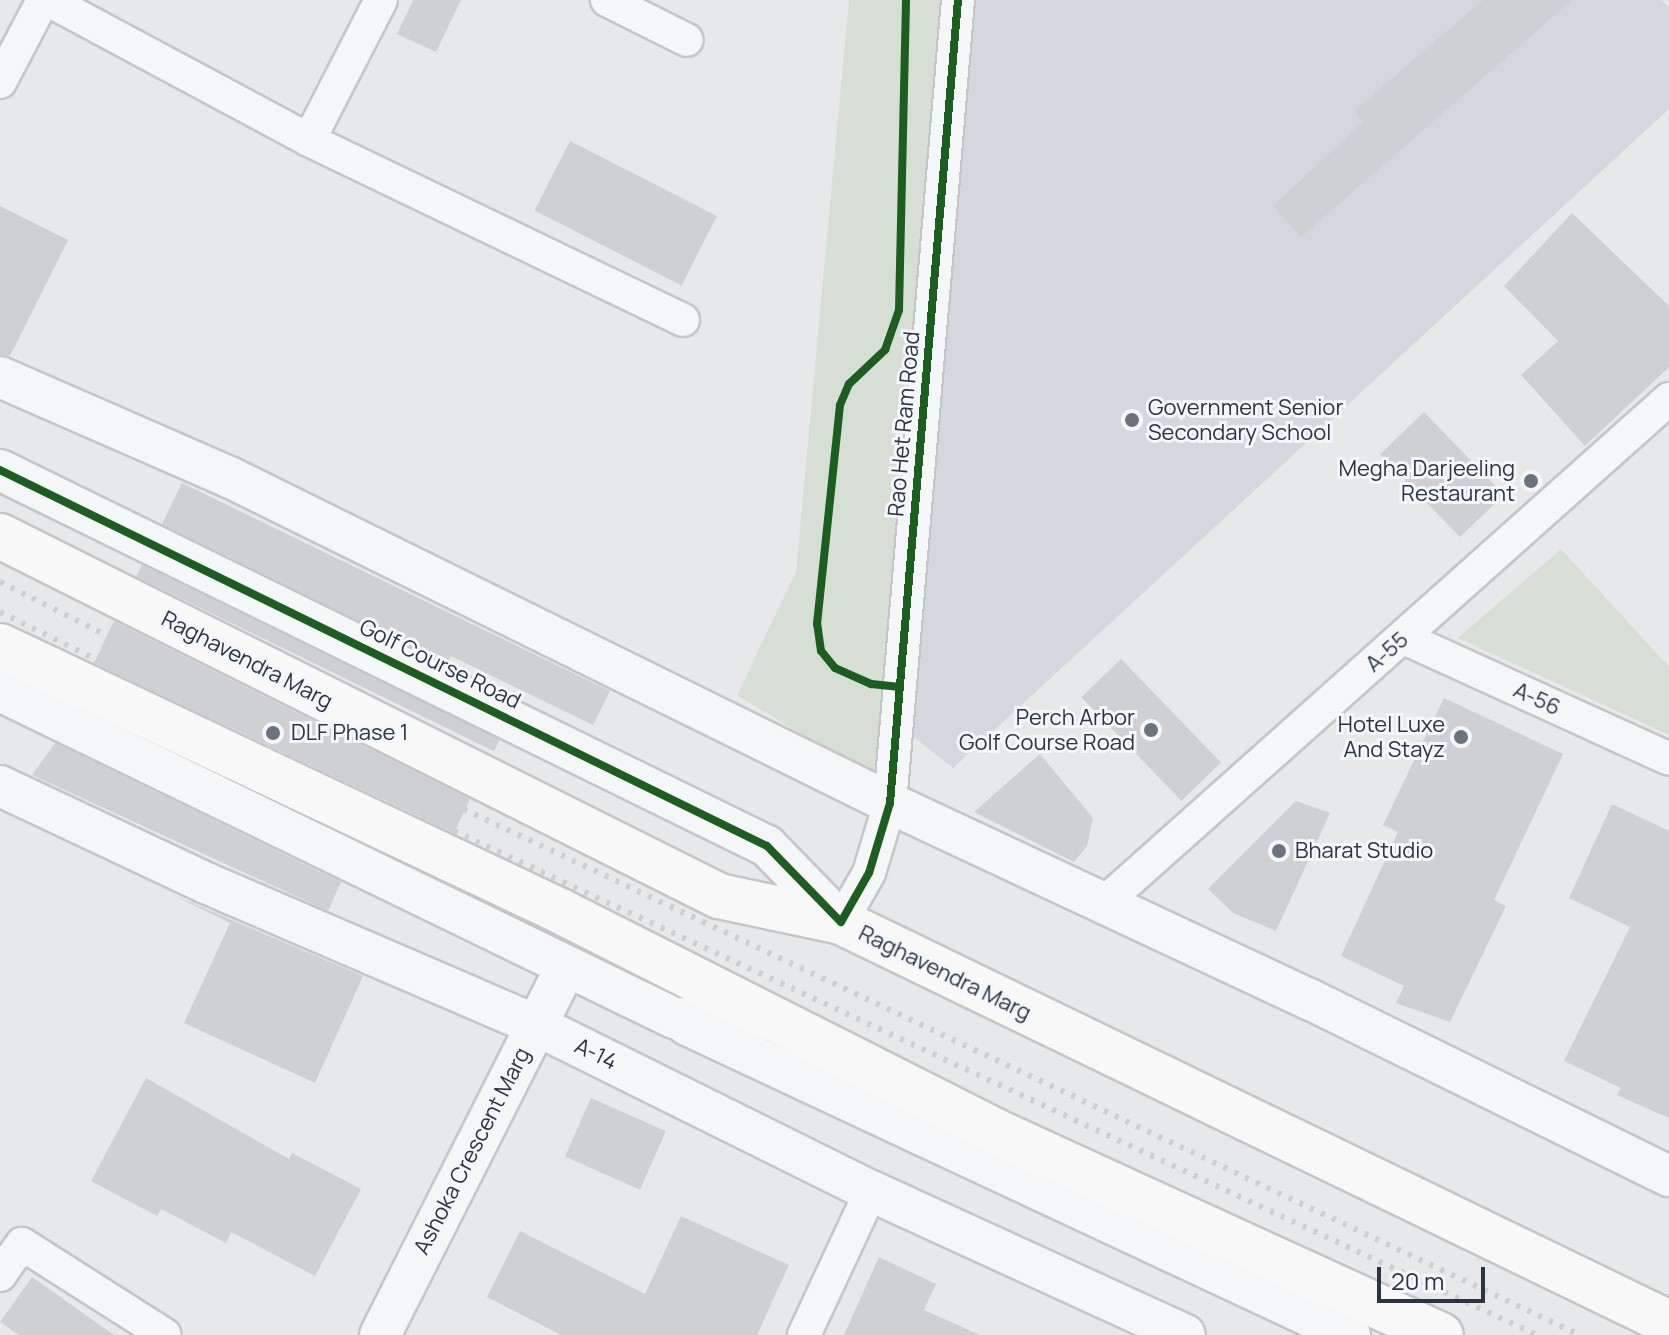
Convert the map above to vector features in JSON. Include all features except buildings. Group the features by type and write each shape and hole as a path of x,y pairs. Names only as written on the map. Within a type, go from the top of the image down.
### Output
{"main road":[{"name":"Raghavendra Marg","path":"0,536 719,896 841,922 1669,1323"},
{"path":"0,646 560,911 1006,1136 1441,1335"}],"street":[{"path":"0,82 45,0 309,140 683,320"},
{"path":"309,140 381,0"},
{"path":"607,0 687,40"},
{"name":"Rao Het Ram Road","path":"841,922 869,873 890,803 958,0"},
{"path":"0,377 229,477 890,803 1669,1176"},
{"name":"A-55","path":"1104,903 1230,786 1404,638 1669,399"},
{"name":"Golf Course Road","path":"0,470 767,846 841,922"},
{"name":"A-56","path":"1404,638 1669,759"},
{"path":"0,691 566,967 1350,1335"},
{"name":"A-14","path":"0,786 206,883 536,1025 871,1191 1185,1335"},
{"name":"Ashoka Crescent Marg","path":"380,1335 566,967"},
{"path":"674,1018 779,1020"},
{"path":"804,1335 871,1191"},
{"path":"0,1275 22,1244 165,1335"}],"shaded area":[{"path":"849,0 944,0 880,782 737,695 796,572"},
{"name":"Government Senior Secondary School","path":"971,0 1662,0 1669,8 1669,109 953,768 906,731"},
{"path":"1561,549 1669,667 1669,735 1458,638"}],"railway":[{"path":"0,582 279,722 1580,1335"},
{"path":"0,612 269,745 1537,1335"}],"cycle path":[{"path":"900,687 871,684 835,668 821,651 817,624 840,405 849,384 885,350 899,310 906,0"},
{"path":"0,470 767,846 841,922 869,873 890,803 958,0"}],"place":[{"name":"Government Senior Secondary School","path":"1132,420"},
{"name":"Megha Darjeeling Restaurant","path":"1531,481"},
{"name":"Perch Arbor Golf Course Road","path":"1151,730"},
{"name":"DLF Phase 1","path":"273,733"},
{"name":"Hotel Luxe And Stayz","path":"1461,737"},
{"name":"Bharat Studio","path":"1279,851"}]}
